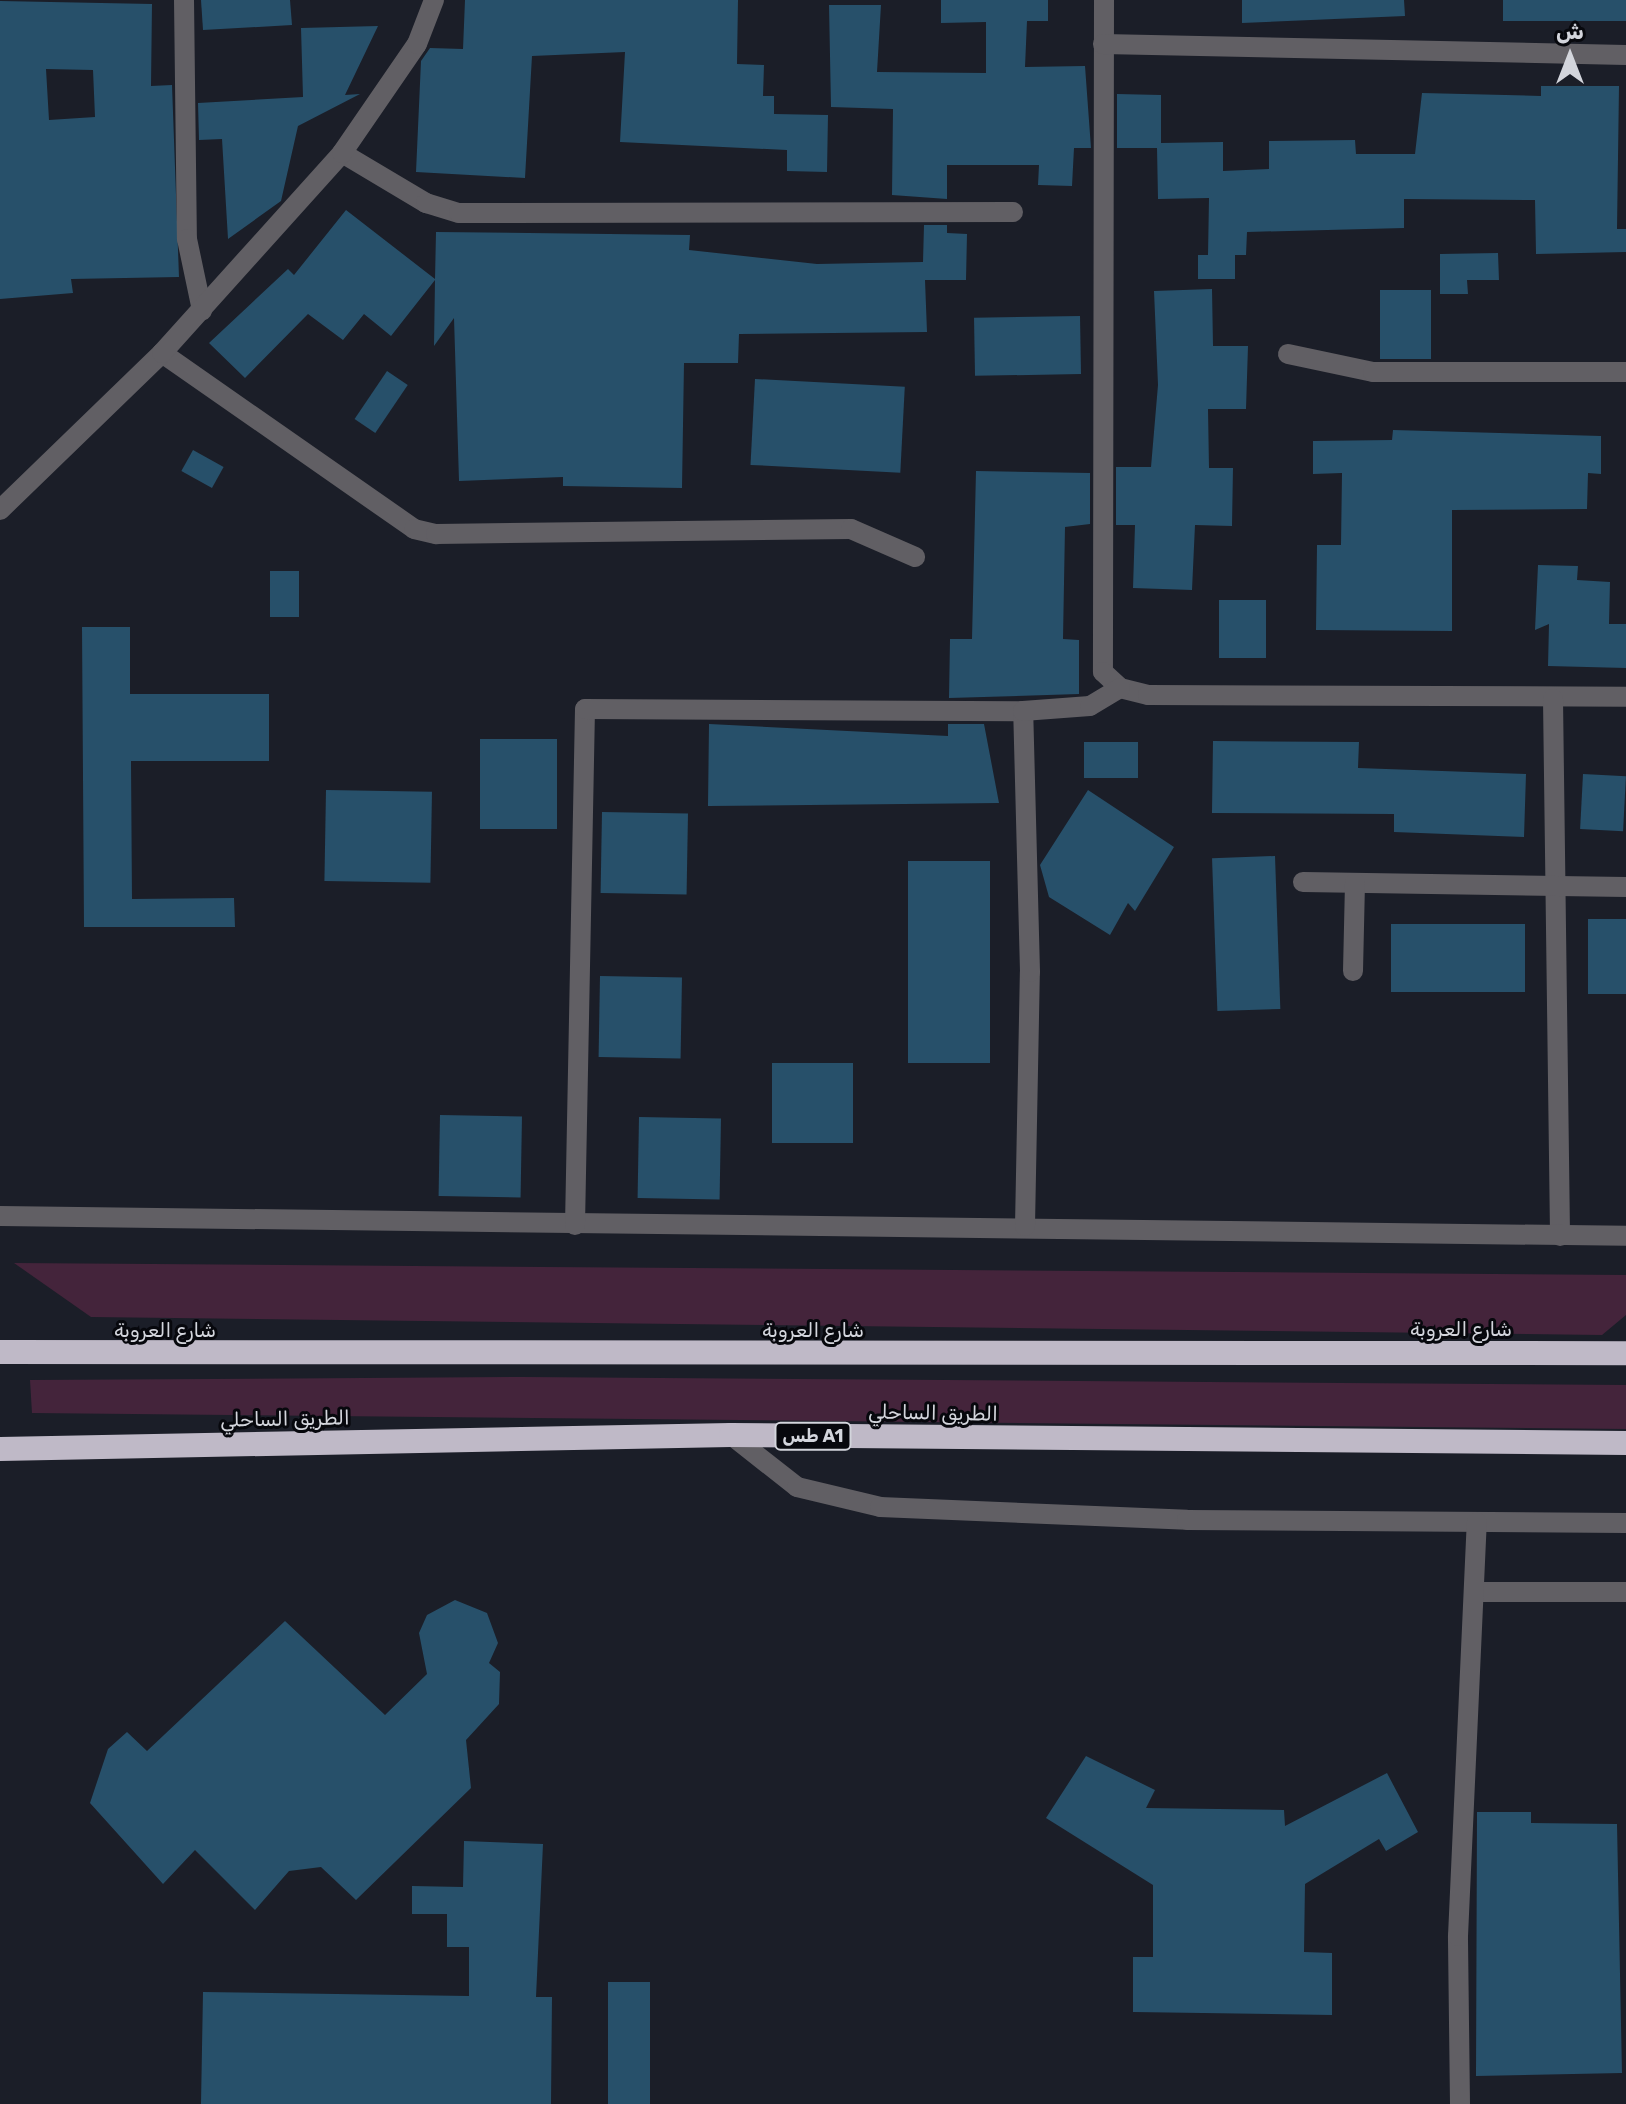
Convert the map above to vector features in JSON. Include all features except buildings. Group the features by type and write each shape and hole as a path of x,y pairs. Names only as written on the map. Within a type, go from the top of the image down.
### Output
{"highway":[{"path":"0,1335 44,1354"},
{"name":"شارع العروبة","path":"0,1352 1626,1353"},
{"name":"الطريق الساحلي","path":"6,1453 731,1435 1626,1443"}],"street":[{"path":"184,0 187,239 202,310"},
{"path":"0,510 162,353 342,153 417,44 434,0"},
{"path":"1104,0 1097,650 1103,672 1120,688 1148,695 1626,697"},
{"path":"1103,44 1626,55"},
{"path":"342,153 426,203 459,213 1013,212"},
{"path":"162,353 414,529 436,534 851,529 915,557"},
{"path":"1288,354 1373,372 1626,372"},
{"path":"575,1225 585,709 1023,711 1090,706 1120,688"},
{"path":"1553,699 1560,1236"},
{"path":"1023,711 1030,972 1025,1226"},
{"path":"1303,882 1626,887"},
{"path":"1353,971 1355,883"},
{"path":"0,1216 575,1225 1025,1226 1626,1236"},
{"path":"731,1435 797,1487 880,1507 1626,1523"},
{"path":"1460,2104 1458,1936 1477,1522"},
{"path":"1476,1592 1626,1592"}],"shaded area":[{"path":"14,1263 1626,1275 1626,1315 1602,1335 91,1317"},
{"path":"524,1377 1626,1385 1626,1429 32,1413 30,1380"}]}
